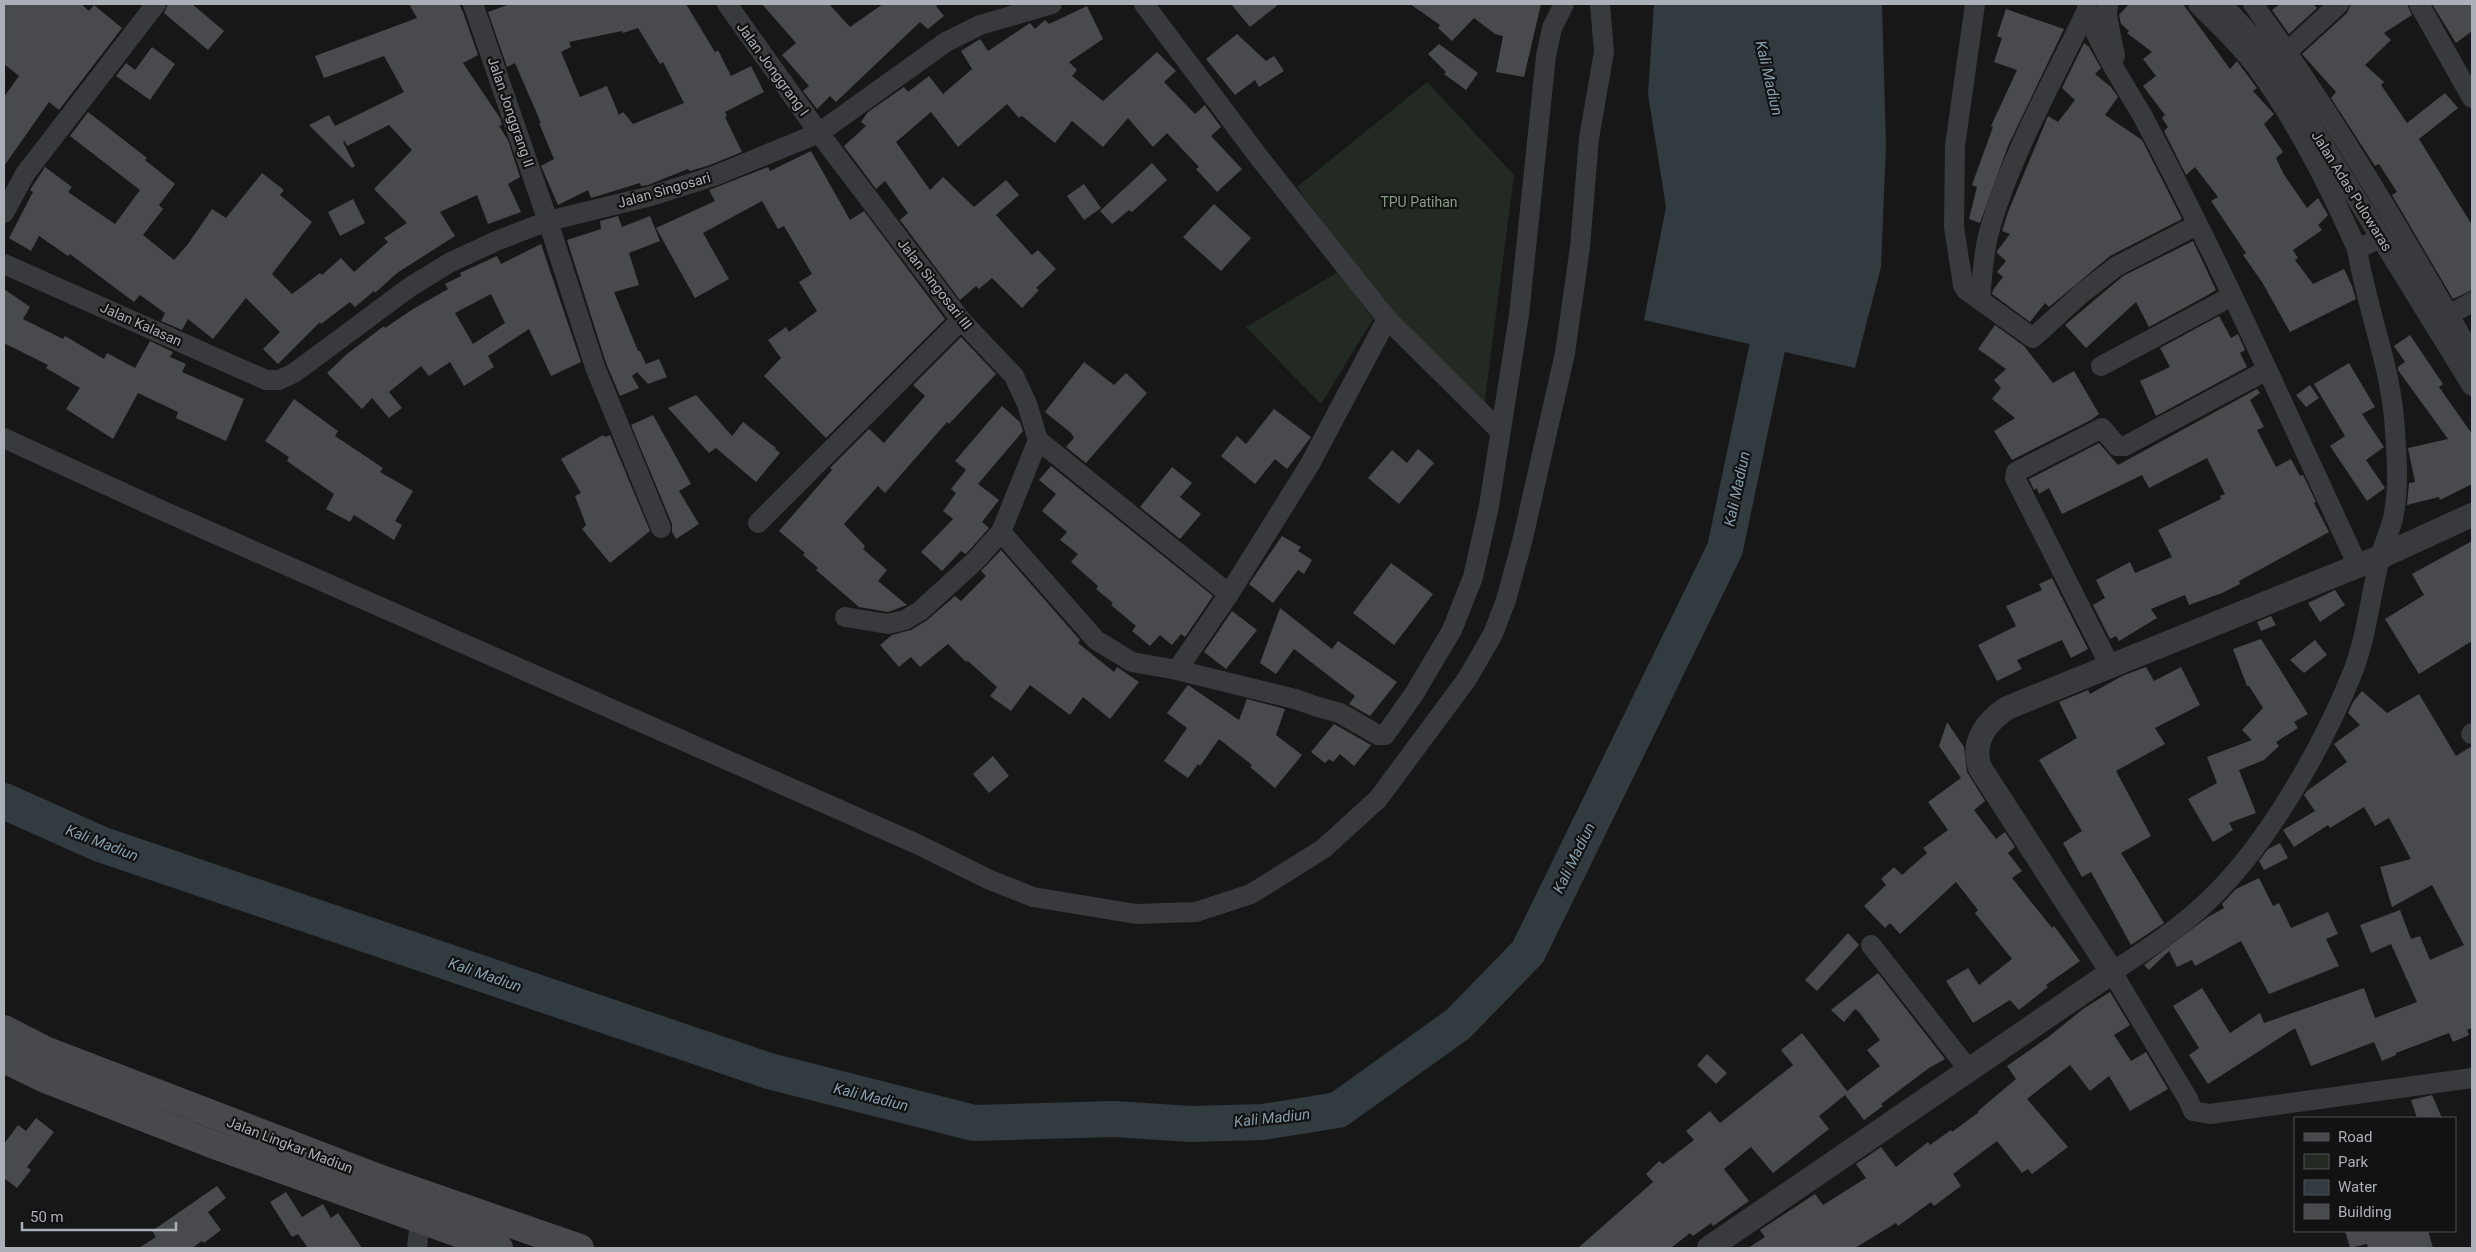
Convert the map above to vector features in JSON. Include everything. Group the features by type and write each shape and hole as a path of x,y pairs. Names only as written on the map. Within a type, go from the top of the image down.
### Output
{"main road":[{"name":"Jalan Lingkar Madiun","path":"4,1029 45,1050 345,1180 420,1221 499,1248"},
{"name":"Jalan Lingkar Madiun","path":"4,1059 45,1079 345,1180 580,1248"}],"street":[{"path":"4,213 25,174 156,4"},
{"name":"Jalan Jonggrang II","path":"473,4 548,221 595,366 661,528"},
{"name":"Jalan Jonggrang I","path":"727,4 820,133"},
{"name":"Jalan Singosari","path":"278,380 294,373 410,286 449,263 496,241 548,221 651,196 714,176 820,133 946,42 980,25 1052,4"},
{"path":"1144,4 1258,156 1386,319 1500,431"},
{"path":"1000,532 1096,640 1132,662 1177,670 1274,693 1340,712 1378,735 1385,735 1414,694 1452,630 1473,577 1489,506 1519,315 1546,56 1552,28 1564,4"},
{"path":"4,438 161,510 351,592 1024,894 1073,905 1136,914 1196,912 1251,894 1323,849 1378,799 1467,679 1492,634 1506,600 1522,542 1565,353 1580,247 1590,138 1604,52 1600,4"},
{"path":"1975,4 1955,146 1954,227 1964,288 2028,336 2035,337 2082,292 2117,266 2197,225"},
{"path":"2108,4 2107,16 2119,74"},
{"path":"1709,1248 2058,1007 2163,937 2211,898 2236,871 2288,798 2352,674 2369,616 2380,557 2393,518 2396,475 2395,430 2390,380 2357,249 2316,168 2262,76 2198,4"},
{"name":"Jalan Adas Pulowaras","path":"2222,4 2265,50 2381,238 2441,320 2472,386"},
{"path":"2252,4 2288,51 2374,187 2441,320 2472,355"},
{"path":"2288,51 2339,4"},
{"path":"2420,4 2472,98"},
{"path":"1980,300 1988,237 1996,211 2020,151 2087,7"},
{"path":"2087,7 2097,37 2119,74 2232,296 2358,566"},
{"name":"Jalan Singosari III","path":"820,133 961,320 1019,384 1038,440"},
{"path":"2357,249 2381,238"},
{"name":"Jalan Kalasan","path":"4,264 266,380 278,380"},
{"path":"2101,366 2232,296"},
{"path":"2441,320 2472,302"},
{"path":"1177,670 1229,594 1310,464 1386,319"},
{"path":"758,523 961,320"},
{"path":"2110,666 2015,478 2016,472 2102,428 2117,446 2125,446 2267,370"},
{"path":"845,618 888,624 905,620 920,610 974,562 1000,532 1038,440 1229,594"},
{"path":"2472,515 2380,557 2007,708 1987,725 1980,737 1977,758 1980,768 2112,972 2188,1099 2192,1111 2210,1114 2472,1078"},
{"path":"1871,945 1969,1070"},
{"path":"417,1248 420,1221"}],"green space":[{"name":"TPU Patihan","path":"1427,82 1514,175 1484,407 1412,342 1297,187"},
{"path":"1338,272 1373,319 1321,404 1246,327"}],"water":[{"path":"1654,4 1882,4 1886,145 1881,267 1855,368 1644,320 1666,207 1648,94"}],"building":[{"path":"4,4 81,4 89,11 94,5 122,28 59,110 49,102 4,166 4,97 19,76 4,64"},
{"path":"168,4 192,4 224,31 208,50 164,13"},
{"path":"409,4 459,4 478,55 463,63 500,118 502,125 499,126 508,140 520,177 508,184 521,212 488,224 477,195 440,212 455,236 397,273 375,293 374,291 355,307 350,302 321,324 320,322 278,364 263,349 280,332 246,298 213,339 188,319 182,330 161,321 165,313 140,295 134,302 70,254 68,256 39,236 31,251 9,238 33,192 30,190 45,167 72,187 68,192 115,224 140,190 70,136 88,112 147,158 145,160 175,184 159,205 163,209 143,235 174,260 188,244 212,209 226,218 262,173 284,190 280,195 312,222 272,274 292,294 320,273 322,275 341,258 354,272 388,242 384,238 407,223 374,189 412,150 389,125 347,146 345,141 343,142 355,166 352,168 309,125 329,115 335,126 404,92 384,56 324,78 315,56 417,18"},
{"path":"510,4 686,4 715,52 718,50 731,76 751,66 764,92 725,112 727,116 725,117 742,152 710,165 690,171 688,169 648,185 641,186 640,183 591,198 588,190 558,205 541,166 554,159 539,123 541,123 515,63 507,67 488,12","holes":["638,28 660,64 663,62 684,103 633,124 623,112 619,115 607,86 580,97 561,52 571,47 569,42 622,31 623,33"]},
{"path":"762,4 829,4 850,27 883,4 939,4 936,6 944,16 928,29 920,22 836,102 830,96 817,109 803,91 809,86 782,55 796,43"},
{"path":"1231,4 1279,4 1250,27"},
{"path":"1410,4 1541,4 1524,77 1496,72 1503,36 1495,34 1474,18 1452,41 1438,28 1440,25"},
{"path":"2129,4 2183,4 2230,69 2237,61 2257,88 2253,91 2274,114 2264,124 2283,152 2276,158 2283,173 2307,208 2318,198 2328,215 2318,225 2322,230 2293,250 2298,258 2295,260 2313,284 2344,269 2356,299 2290,332 2262,282 2243,255 2246,253 2211,201 2218,197 2195,167 2186,175 2164,131 2168,127 2162,118 2165,115 2143,86 2156,76 2143,59 2152,52 2127,33 2129,31 2121,24 2119,15"},
{"path":"2280,4 2313,4 2317,8 2289,34 2272,10"},
{"path":"2351,4 2407,4 2412,15 2384,33 2391,40 2365,65 2384,82 2381,85 2407,123 2445,93 2458,108 2419,139 2472,225 2472,290 2453,299 2392,195 2397,192 2379,164 2375,166 2331,98 2336,92 2302,54 2347,13"},
{"path":"2432,4 2472,4 2472,31 2456,43"},
{"path":"1087,6 1103,39 1069,62 1077,70 1072,76 1103,101 1157,52 1176,71 1164,82 1195,114 1205,105 1221,127 1211,136 1242,169 1217,192 1196,169 1199,167 1167,133 1153,147 1128,118 1103,147 1072,121 1055,143 1022,116 1019,118 1007,104 958,147 931,112 896,142 930,190 943,177 974,207 1006,180 1019,195 996,215 1032,255 1038,250 1056,269 1036,288 1039,290 1022,308 992,278 979,289 976,286 960,300 900,220 908,213 885,181 876,189 844,146 866,126 861,122 868,112 904,87 908,92 929,76 943,94 972,69 961,51 980,39 988,51 1030,23 1035,29 1045,20 1049,24"},
{"path":"2006,9 2064,29 2008,146 1980,223 1969,219 1977,187 1972,185 1993,127 1991,126 2017,70 1994,62 2002,38 1997,36"},
{"path":"1237,34 1266,61 1274,56 1284,71 1259,87 1255,80 1235,95 1206,59"},
{"path":"2084,43 2089,47 2101,68 2095,74 2111,87 2118,97 2105,115 2142,140 2182,219 2110,256 2049,307 2045,303 2030,322 1992,294 2003,277 1997,272 2006,261 1997,251 2010,234 2002,231 2008,212 2048,116 2058,122 2075,100 2062,88"},
{"path":"1439,44 1478,73 1466,90 1444,74 1446,72 1428,54"},
{"path":"152,47 175,64 150,100 116,76 126,63 135,70"},
{"path":"811,151 850,220 864,211 945,319 826,438 764,376 781,358 768,340 786,327 789,332 817,311 799,282 812,274 784,226 778,229 762,201 703,233 729,279 695,298 656,228 715,201 709,190 768,167 770,171"},
{"path":"1152,163 1167,180 1132,212 1129,210 1112,224 1100,211"},
{"path":"1084,184 1101,208 1084,220 1067,196"},
{"path":"353,199 365,223 340,236 328,212"},
{"path":"1214,204 1251,238 1221,271 1183,237"},
{"path":"618,216 622,227 650,216 660,241 629,253 639,285 614,292 638,351 640,351 646,364 659,359 667,377 648,384 637,372 632,376 639,388 620,396 606,363 567,240 601,229 600,221"},
{"path":"2193,241 2216,290 2149,327 2136,302 2086,348 2065,325 2123,276"},
{"path":"541,244 581,362 551,376 529,329 488,356 494,367 464,386 450,362 429,376 421,366 389,392 402,408 389,418 372,398 362,409 327,373 347,354 384,326 385,328 448,289 445,284 461,276 460,273 497,256 501,264","holes":["491,294 505,323 473,344 455,313"]},
{"path":"4,289 30,307 23,319 63,339 65,336 104,359 107,353 135,368 150,341 173,352 170,357 186,364 182,372 244,399 226,441 176,418 178,412 138,393 113,439 66,409 80,388 46,368 48,365 4,343"},
{"path":"2219,316 2231,338 2238,334 2245,350 2240,353 2247,367 2156,416 2140,381 2170,367 2160,348"},
{"path":"1995,325 2024,346 2053,383 2074,371 2099,414 2091,420 2012,460 1994,431 2015,418 1992,399 2001,388 1994,380 2006,369 1978,349"},
{"path":"2410,335 2443,384 2439,387 2472,434 2472,484 2440,500 2439,497 2407,505 2409,483 2415,482 2408,448 2448,439 2398,370 2398,367 2405,362 2394,346"},
{"path":"961,337 996,374 949,424 947,422 885,493 878,486 844,524 865,546 863,549 887,570 878,581 907,605 888,612 859,607 816,570 818,568 803,555 805,553 779,531 832,470 830,468 869,429 884,443 925,396 913,385"},
{"path":"1084,362 1114,385 1126,373 1147,393 1086,463 1066,447 1074,438 1071,433 1045,412"},
{"path":"2349,363 2375,407 2362,414 2384,447 2366,460 2385,488 2367,501 2330,446 2345,436 2314,384"},
{"path":"2310,385 2319,398 2306,407 2296,395"},
{"path":"2257,389 2260,393 2250,400 2264,427 2257,430 2276,467 2291,459 2300,476 2303,475 2316,502 2314,503 2329,532 2239,581 2240,584 2222,593 2189,605 2185,595 2151,609 2157,618 2119,641 2116,636 2110,639 2093,605 2105,598 2096,580 2130,562 2135,573 2172,557 2158,530 2221,499 2220,496 2225,494 2207,458 2149,488 2142,475 2062,514 2049,488 2039,494 2037,488 2034,490 2029,479 2099,443 2118,465"},
{"path":"696,395 732,436 743,422 780,453 756,482 716,448 709,453 668,408"},
{"path":"294,399 338,431 335,436 383,468 380,472 413,491 395,521 402,525 394,540 354,515 350,522 326,509 334,494 287,461 289,457 265,441"},
{"path":"1002,406 1020,422 1023,431 978,484 999,500 982,522 989,528 966,554 961,551 942,571 921,552 953,519 943,511 956,493 951,489 966,470 955,461"},
{"path":"1274,409 1311,437 1287,469 1275,459 1255,484 1221,456 1237,436 1246,444"},
{"path":"653,415 691,484 679,491 699,524 676,539 672,532 672,524 631,425"},
{"path":"603,435 605,437 610,435 650,531 610,563 582,529 586,525 575,496 581,493 561,459"},
{"path":"1418,449 1434,463 1399,504 1368,478 1392,450 1407,463"},
{"path":"1051,466 1213,596 1185,637 1181,634 1172,645 1160,635 1150,646 1132,631 1136,626 1111,605 1113,603 1096,589 1098,586 1071,562 1078,554 1060,540 1067,532 1042,511 1056,494 1039,480"},
{"path":"1172,467 1192,483 1180,497 1201,514 1180,539 1140,507"},
{"path":"1282,536 1301,547 1298,551 1312,560 1304,574 1298,570 1273,603 1249,584"},
{"path":"2472,541 2472,641 2419,674 2385,619 2424,595 2412,574"},
{"path":"1001,550 1080,640 1078,643 1114,672 1117,667 1139,682 1110,719 1083,697 1070,715 1030,685 1011,711 990,696 997,687 968,661 966,662 948,644 920,667 911,657 899,667 880,645 892,635 911,630 926,621 955,596 961,601 986,576 981,571"},
{"path":"1391,563 1433,594 1394,645 1353,613"},
{"path":"2052,578 2088,649 2071,658 2062,640 2017,660 2022,669 1997,681 1978,645 2016,626 2006,606 2042,590 2039,584"},
{"path":"2335,590 2345,605 2320,622 2308,603"},
{"path":"1280,608 1332,649 1338,641 1397,682 1370,716 1349,704 1355,696 1294,649 1276,674 1260,663"},
{"path":"1232,611 1257,630 1226,669 1204,652"},
{"path":"2271,616 2276,625 2261,631 2257,622"},
{"path":"2261,639 2308,714 2294,722 2298,728 2276,742 2279,746 2264,760 2239,770 2256,813 2229,823 2233,830 2213,842 2188,799 2217,783 2207,757 2252,740 2242,730 2263,708 2249,686 2247,686 2233,649"},
{"path":"2315,640 2327,655 2304,673 2290,660"},
{"path":"2146,667 2154,681 2181,667 2200,705 2155,728 2165,744 2116,771 2151,836 2121,853 2164,923 2131,945 2091,872 2082,877 2063,843 2082,831 2039,760 2077,738 2059,702 2088,690 2090,694 2122,676"},
{"path":"1188,685 1239,720 1247,699 1285,709 1276,735 1302,755 1275,788 1250,767 1252,765 1219,739 1200,766 1198,764 1188,778 1164,761 1187,728 1167,713"},
{"path":"2362,691 2387,713 2419,694 2456,756 2472,746 2472,1028 2467,1030 2469,1035 2453,1042 2449,1033 2396,1053 2396,1055 2382,1061 2374,1042 2311,1066 2295,1028 2208,1084 2189,1055 2199,1048 2173,1006 2202,988 2230,1033 2260,1013 2264,1023 2364,988 2375,1018 2417,1002 2391,944 2371,953 2360,925 2400,910 2411,939 2420,936 2430,960 2464,945 2432,885 2392,907 2380,867 2411,859 2389,818 2375,826 2364,807 2330,828 2328,825 2294,847 2283,830 2315,811 2304,795 2347,762 2334,744 2360,725 2348,713 2353,702"},
{"path":"1947,722 1964,747 1967,772 1985,801 1974,810 1996,839 2005,832 2015,847 2008,853 2022,871 2012,878 2052,928 2054,926 2080,961 2046,985 2048,987 2019,1010 2010,1000 1973,1023 1946,981 1968,968 1979,985 2012,959 1975,913 1978,910 1956,882 1900,934 1890,923 1885,928 1864,906 1886,885 1881,879 1894,867 1902,875 1927,853 1923,848 1948,830 1928,802 1961,778 1939,746"},
{"path":"1334,724 1371,745 1354,766 1340,754 1333,762 1329,759 1325,763 1311,752"},
{"path":"993,756 1009,776 989,793 973,774"},
{"path":"2280,843 2288,858 2264,870 2259,861 2268,849"},
{"path":"2259,878 2273,906 2279,903 2291,928 2328,912 2338,934 2326,939 2339,966 2269,994 2241,941 2195,966 2192,960 2177,967 2169,951 2149,970 2144,965 2208,917 2224,908 2222,904 2236,889"},
{"path":"1848,933 1859,945 1817,991 1805,980"},
{"path":"1878,973 1945,1059 1929,1068 1881,1104 1883,1106 1864,1120 1845,1095 1819,1116 1829,1129 1773,1173 1751,1147 1724,1169 1749,1201 1713,1226 1711,1223 1693,1236 1690,1233 1671,1248 1578,1248 1653,1182 1646,1174 1659,1161 1663,1164 1694,1140 1686,1131 1710,1111 1720,1123 1793,1065 1781,1050 1802,1033 1847,1091 1880,1066 1867,1050 1880,1040 1859,1012 1855,1009 1844,1022 1831,1010"},
{"path":"2110,992 2130,1025 2114,1035 2131,1061 2146,1052 2168,1089 2130,1111 2109,1076 2090,1091 2070,1065 2027,1099 2068,1147 2032,1174 2028,1169 2022,1173 1997,1141 1953,1174 1961,1186 1934,1206 1931,1202 1898,1226 1896,1223 1855,1248 1748,1248 1765,1237 1760,1230 1815,1194 1823,1205 1866,1178 1856,1164 1881,1147 1896,1167 1928,1142 1930,1145 1951,1130 1952,1132 1979,1112 2016,1079 2007,1066 2047,1038 2083,1009"},
{"path":"1707,1054 1727,1073 1716,1084 1697,1065"},
{"path":"2432,1095 2442,1117 2417,1117 2411,1100"},
{"path":"36,1118 54,1132 27,1167 31,1170 17,1188 4,1178 4,1144 18,1125 26,1131"},
{"path":"217,1186 226,1198 208,1212 221,1230 204,1243 202,1241 192,1248 139,1248 156,1237 152,1231"},
{"path":"286,1192 302,1217 323,1204 331,1218 338,1213 362,1248 308,1248 298,1234 292,1237 270,1202"},
{"path":"2345,1232 2428,1232 2433,1248 2368,1248 2367,1244 2350,1248"}],"waterway":[{"name":"Kali Madiun","path":"4,801 100,844 769,1071 974,1123 1114,1119 1191,1124 1263,1122 1338,1110 1458,1024 1528,952 1725,549 1777,301"}]}
